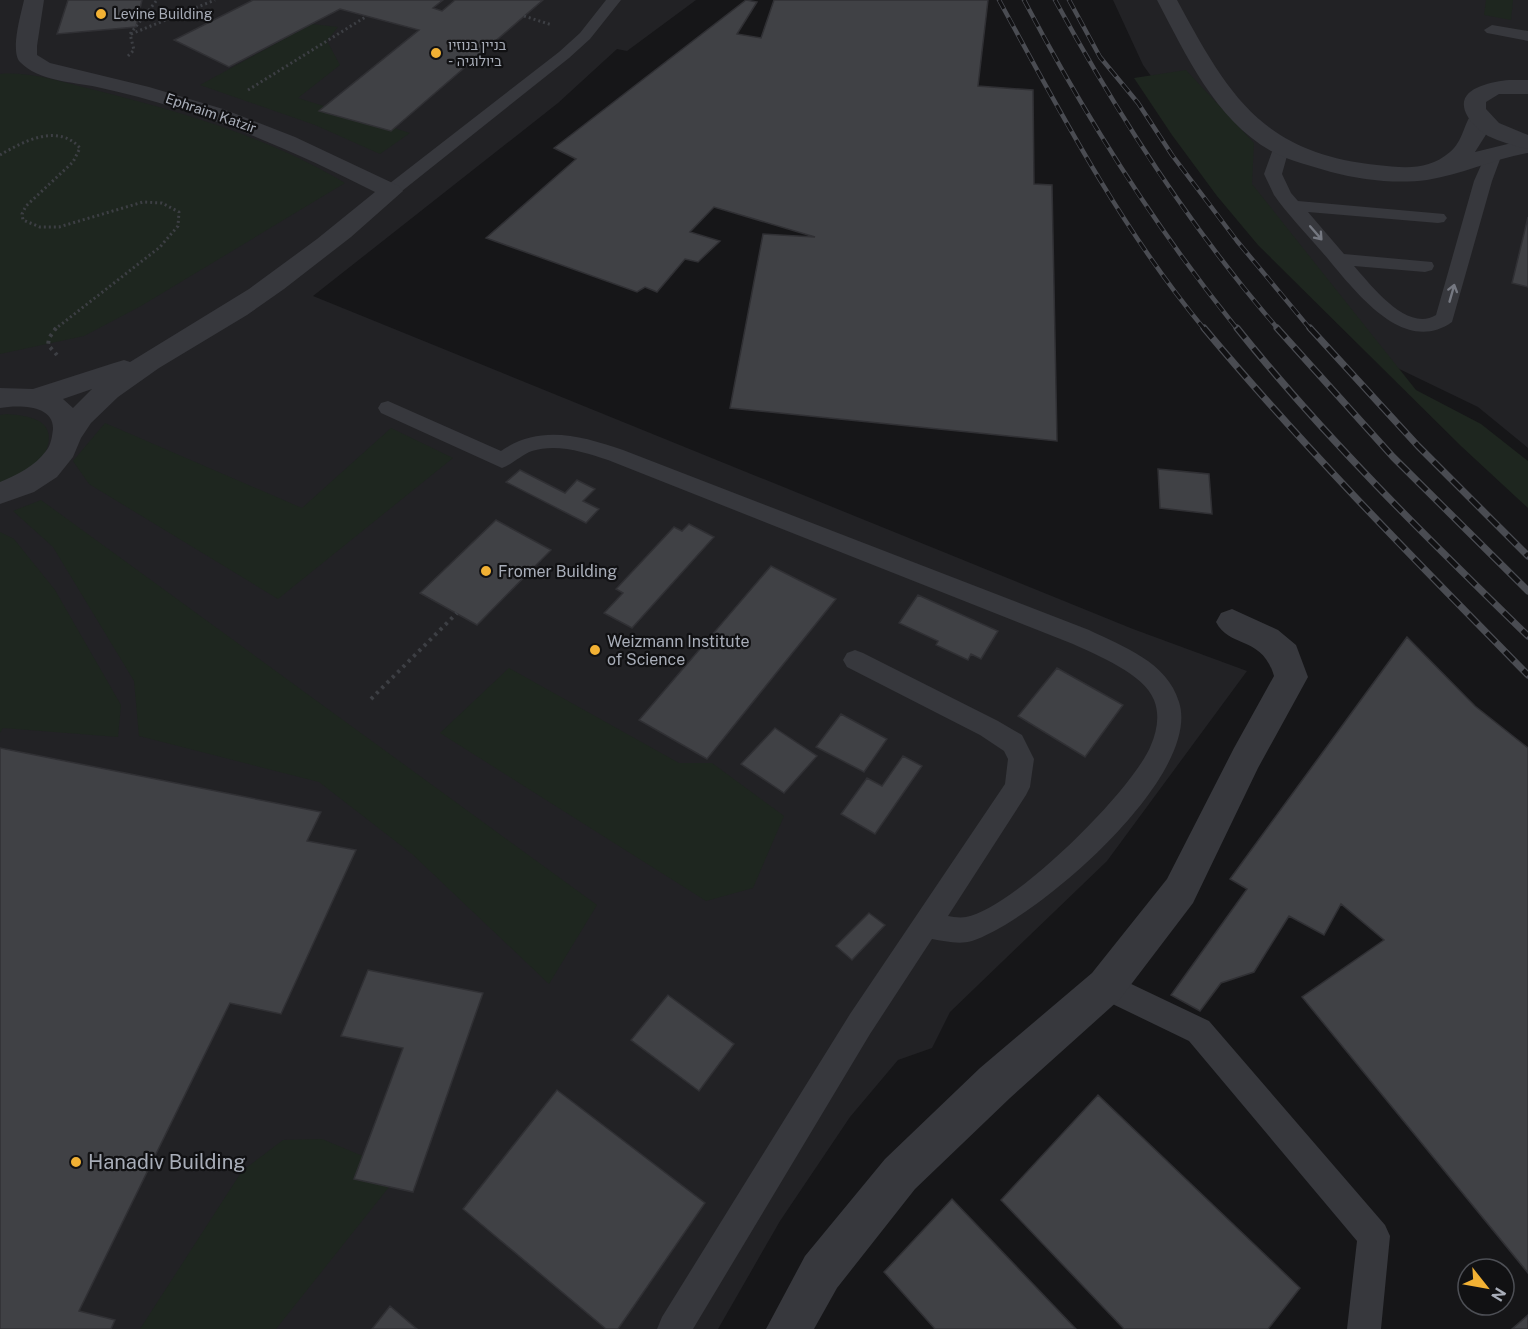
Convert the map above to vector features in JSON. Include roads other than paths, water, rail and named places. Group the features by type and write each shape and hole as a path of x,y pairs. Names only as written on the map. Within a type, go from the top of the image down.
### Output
{"street":[{"name":"Ephraim Katzir","path":"34,0 26,46 27,57 32,63 213,112 281,138 391,191"},
{"path":"1167,0 1228,103 1262,136 1281,149 1314,161 1351,169 1401,174 1437,170 1528,144"},
{"path":"1522,82 1482,93 1476,100 1475,108 1480,117 1501,133 1528,144"},
{"path":"1437,170 1455,160 1466,150 1474,139 1480,117"},
{"path":"0,493 12,490 47,469 65,446 68,435 90,406 165,352 258,296 349,227 391,191"},
{"path":"0,398 35,398 92,380 165,352"},
{"path":"35,398 57,407 66,419 68,435"},
{"path":"789,1329 821,1272 900,1174 996,1083 1106,986 1180,891 1246,758 1291,677 1284,654 1267,639 1232,622"}],"lane":[{"path":"391,191 564,55 585,36 614,0"},
{"path":"1492,30 1528,36"},
{"path":"1281,149 1273,174 1283,195 1378,305 1388,312 1424,326 1433,325 1445,318 1483,181 1494,154"},
{"path":"1293,206 1438,218"},
{"path":"1338,259 1425,266"},
{"path":"388,408 502,460 516,450 537,442 583,446 614,454 662,475 1081,637 1145,672 1162,690 1168,704 1170,724 1160,753 1141,784 1098,837 1019,903 969,929 925,925"},
{"path":"674,1329 860,1023 1017,787 1021,759 1013,743 989,728 855,660"},
{"path":"1106,986 1199,1031 1374,1236 1364,1329"}],"railway":[{"path":"999,0 1120,212 1175,292 1205,330"},
{"path":"1024,0 1072,87 1123,170 1178,251 1238,330"},
{"path":"1055,0 1079,44 1158,171 1216,252 1279,330"},
{"path":"1069,0 1100,57 1138,103 1172,155 1237,241 1311,330"},
{"path":"1204,328 1322,462 1528,675"},
{"path":"1237,328 1341,448 1528,636"},
{"path":"1277,328 1393,457 1528,591"},
{"path":"1310,328 1418,446 1528,556"}],"place":[{"name":"Levine Building","path":"101,14"},
{"name":"בניין בנוזיו - ביולוגיה","path":"436,53"},
{"name":"Fromer Building","path":"486,571"},
{"name":"Weizmann Institute of Science","path":"595,650"},
{"name":"Hanadiv Building","path":"76,1162"}]}
